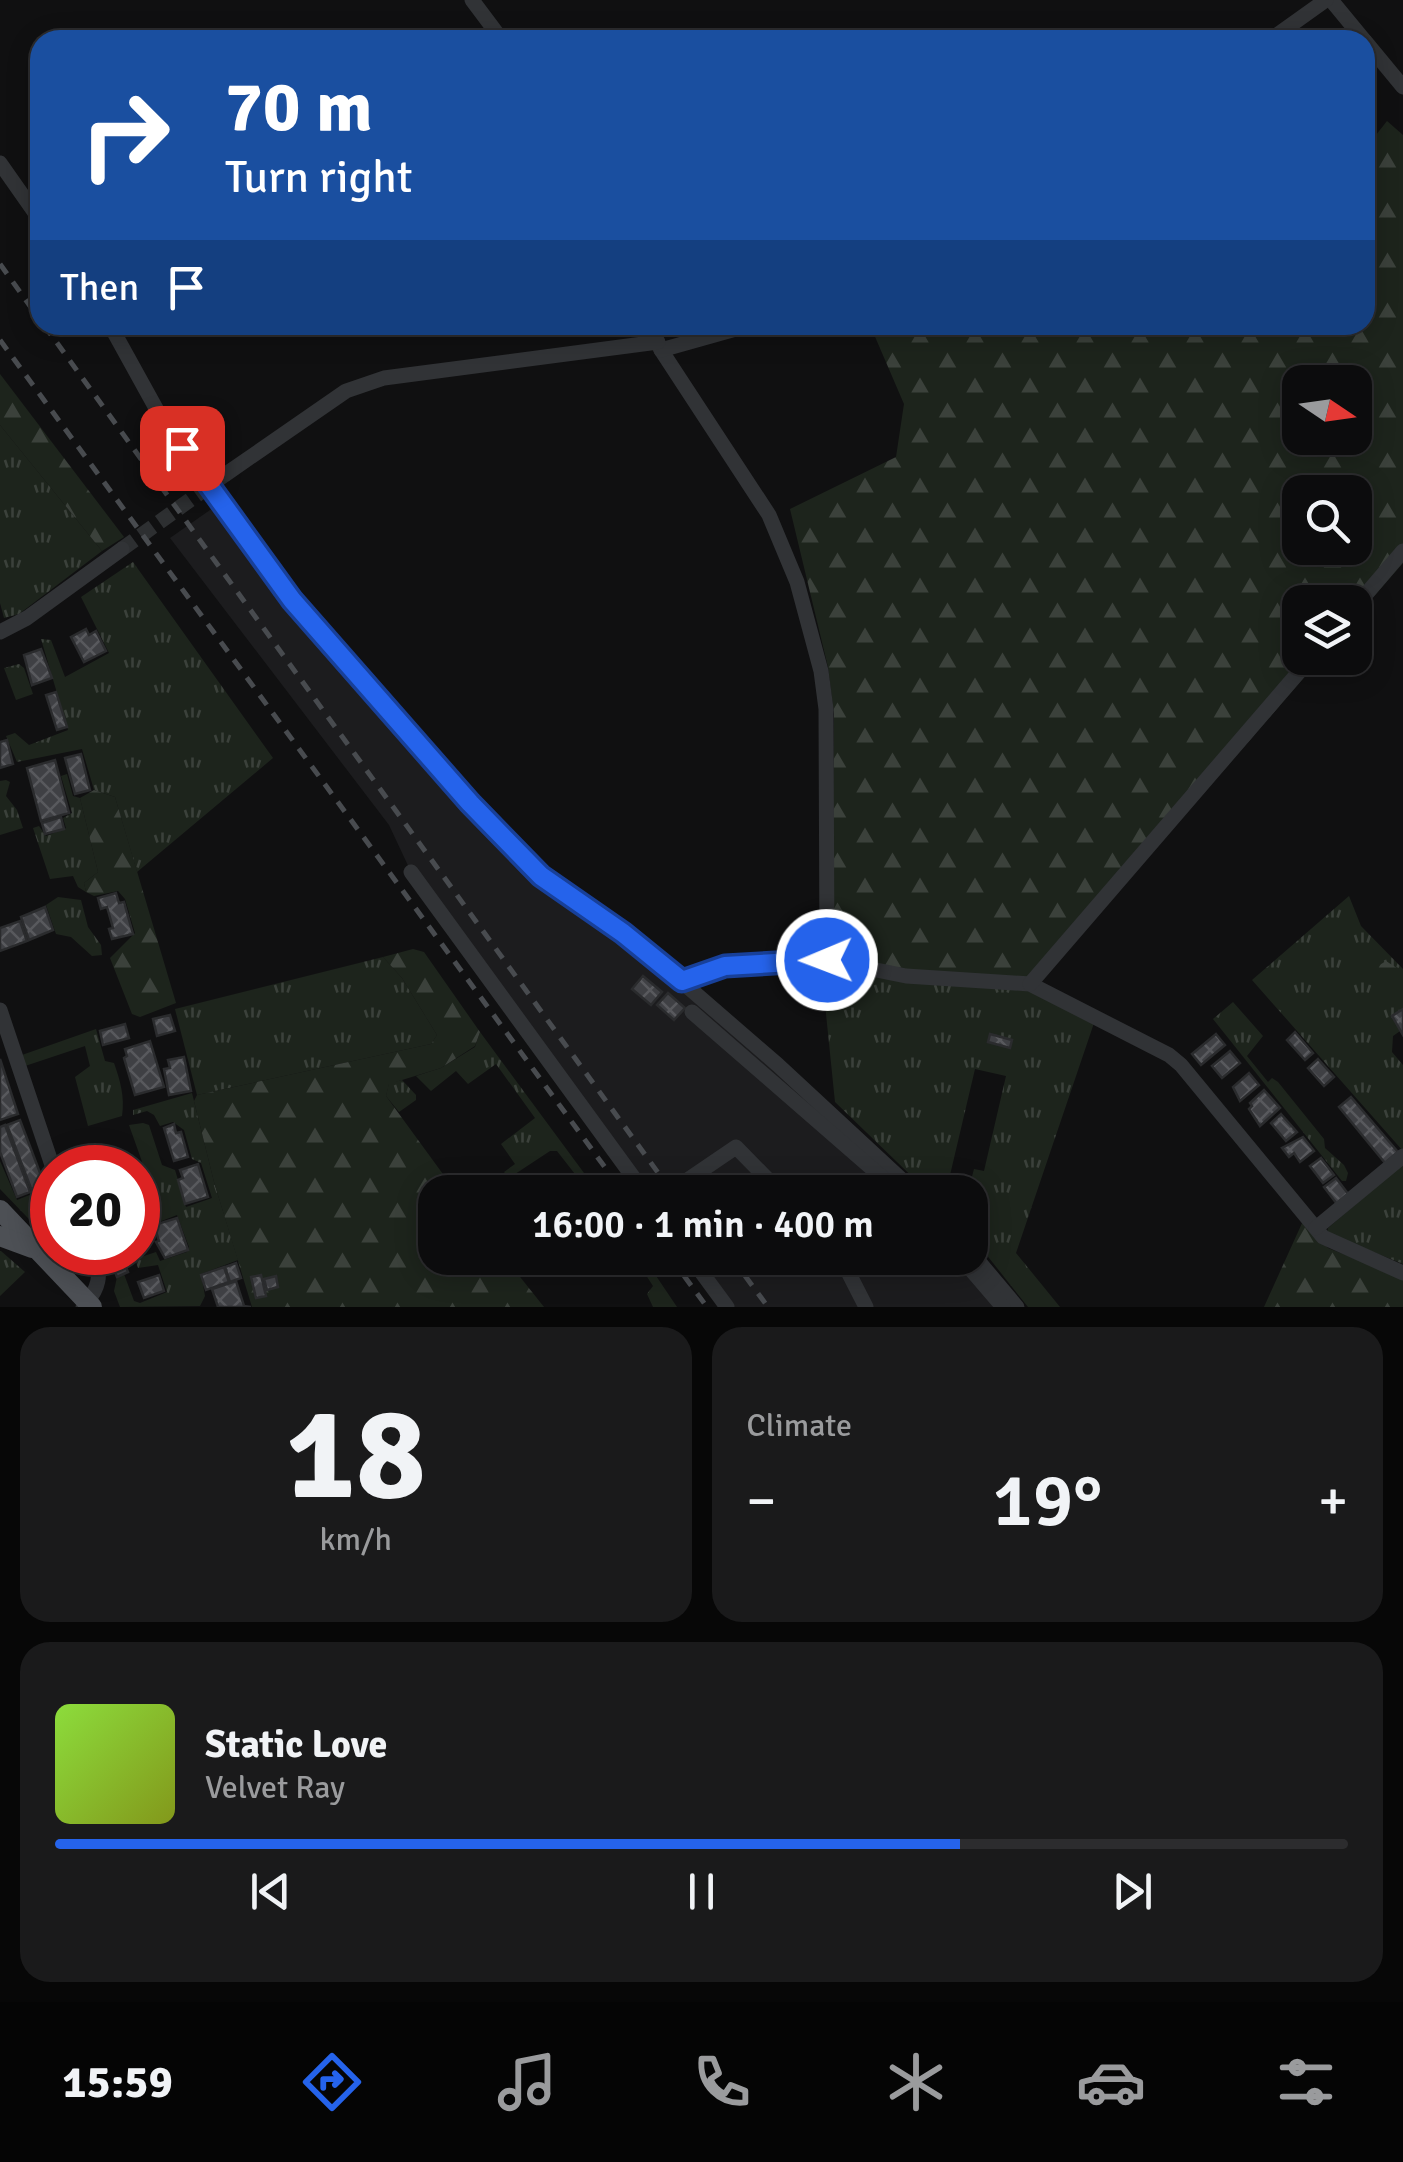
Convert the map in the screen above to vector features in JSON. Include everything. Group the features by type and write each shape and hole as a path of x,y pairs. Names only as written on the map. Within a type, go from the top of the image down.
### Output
{"main road":[{"path":"0,1210 30,1242"},
{"path":"0,1236 30,1247"},
{"path":"60,1275 87,1305"}],"street":[{"path":"472,0 494,30"},
{"path":"1285,30 1329,0 1356,30"},
{"path":"1375,52 1403,87"},
{"path":"0,162 30,206"},
{"path":"116,335 163,421 292,600 470,803 541,876 623,933 682,981 897,1175"},
{"path":"655,335 768,516 797,582 821,672 826,728 827,960"},
{"path":"226,474 346,391 384,378 660,346 707,335"},
{"path":"0,632 27,618 122,549"},
{"path":"1372,587 1403,551"},
{"path":"1030,984 1296,675"},
{"path":"411,872 632,1175"},
{"path":"682,981 725,966 827,960 906,976 1030,984 1181,1065 1316,1228 1331,1242 1403,1273"},
{"path":"0,1010 45,1145"},
{"path":"692,1012 879,1175"},
{"path":"694,1175 736,1147 763,1175"},
{"path":"1316,1228 1403,1156"},
{"path":"988,1272 1017,1307"},
{"path":"87,1305 100,1275"},
{"path":"704,1275 727,1307"},
{"path":"850,1275 866,1307"},
{"path":"975,1275 1002,1307"}],"shaded area":[{"path":"220,503 292,600 541,876 623,933 896,1175 632,1175 411,872 389,825 170,538"},
{"path":"701,1275 986,1275 1017,1307 723,1307"}],"green space":[{"path":"1387,121 1403,135 1403,563 1372,599 1372,585 1282,585 1282,675 1306,675 1043,978 907,972 832,955 834,714 828,667 790,509 896,457 904,404 874,335 1375,335 1375,136"},
{"path":"0,374 124,537 102,551 0,425"},
{"path":"0,425 102,551 19,614 4,618 0,603"},
{"path":"133,562 273,758 137,872 115,797 94,790 82,749 17,762 6,736 15,733 29,745 68,730 41,639 51,640 65,677 109,653 81,597"},
{"path":"19,664 33,694 16,700 4,668"},
{"path":"67,774 73,796 80,798 98,872 84,883 86,892 78,887 73,876 50,879 33,828 39,826 46,836 66,828 63,818 72,813 61,776"},
{"path":"0,781 10,782 6,796 17,810 23,828 0,835"},
{"path":"94,790 115,797 176,1003 140,1017 132,1014 110,958 135,933 125,899 118,891 94,896 86,892 84,883 98,872 80,798"},
{"path":"1349,896 1361,926 1403,969 1403,1029 1393,1036 1392,1052 1403,1065 1403,1151 1252,980"},
{"path":"58,897 81,900 88,927 101,945 102,955 92,956 71,937 56,934 46,905"},
{"path":"413,949 424,952 480,1032 475,1046 441,1068 389,1084 386,1096 444,1175 418,1175 418,1275 519,1275 544,1307 252,1307 194,1101 197,1095 431,1044 437,1035 402,978 383,957"},
{"path":"383,957 402,978 437,1035 431,1044 197,1095 175,1009"},
{"path":"1386,961 1403,972 1403,998 1371,978"},
{"path":"813,965 1029,991 1094,1023 1016,1253 1060,1307 1028,1307 988,1257 988,1175 972,1175 974,1169 984,1171 1006,1076 975,1069 950,1175 910,1175 835,1102 824,994"},
{"path":"1233,1002 1263,1036 1247,1056 1268,1082 1272,1078 1278,1082 1324,1139 1325,1148 1344,1165 1346,1181 1342,1181 1213,1019"},
{"path":"96,1029 105,1061 114,1063 123,1109 122,1116 88,1126 75,1077 90,1066 85,1046 25,1066 22,1055"},
{"path":"480,1032 585,1175 576,1175 557,1151 550,1151 514,1175 504,1172 515,1164 501,1144 535,1118 496,1064 468,1084 456,1071 431,1091 416,1076 441,1068 475,1047"},
{"path":"402,1080 416,1100 399,1112 386,1096 389,1083"},
{"path":"192,1093 238,1260 201,1274 205,1296 200,1306 120,1307 114,1291 117,1277 124,1275 134,1301 140,1303 167,1292 160,1261 187,1252 189,1247 177,1215 160,1222 160,1159 162,1165 175,1170 186,1207 212,1198 201,1163 192,1159 184,1130 173,1122 160,1126 154,1115 147,1111 133,1115 133,1110"},
{"path":"129,1125 149,1125 156,1145 136,1145"},
{"path":"0,1161 17,1200 30,1195 30,1220 0,1189"},
{"path":"1403,1164 1403,1264 1327,1233 1328,1228"},
{"path":"1303,1221 1328,1248 1403,1278 1403,1307 1264,1307"},
{"path":"0,1251 25,1272 0,1296"},
{"path":"646,1275 655,1275 677,1307 653,1307 647,1294 653,1286"}],"building":[{"path":"86,629 89,635 96,631 106,651 84,662 71,637"},
{"path":"41,649 52,678 32,685 24,655"},
{"path":"56,692 67,727 57,730 46,695"},
{"path":"7,740 13,764 0,768 0,742"},
{"path":"81,754 90,790 75,794 65,758"},
{"path":"55,760 69,813 41,821 27,768"},
{"path":"61,817 64,829 45,834 42,823"},
{"path":"116,893 119,903 124,902 133,934 112,939 107,907 101,909 98,898"},
{"path":"45,907 53,930 29,940 21,917"},
{"path":"20,921 27,941 0,951 0,928"},
{"path":"643,976 662,992 651,1005 632,989"},
{"path":"668,993 685,1008 674,1020 657,1005"},
{"path":"1403,1009 1403,1035 1392,1016"},
{"path":"170,1015 175,1031 157,1036 153,1019"},
{"path":"125,1024 129,1038 103,1045 100,1031"},
{"path":"1295,1032 1313,1053 1305,1060 1287,1040"},
{"path":"990,1034 1012,1040 1010,1048 988,1042"},
{"path":"1216,1034 1225,1045 1201,1065 1192,1054"},
{"path":"150,1041 164,1087 135,1095 125,1049"},
{"path":"1230,1051 1240,1063 1222,1078 1212,1066"},
{"path":"184,1057 191,1091 169,1095 164,1069 170,1068 168,1060"},
{"path":"0,1059 18,1114 0,1120"},
{"path":"1318,1059 1334,1077 1324,1086 1308,1068"},
{"path":"1249,1073 1259,1085 1240,1101 1233,1087"},
{"path":"1264,1090 1280,1108 1260,1126 1249,1109"},
{"path":"1351,1097 1398,1152 1385,1163 1339,1107"},
{"path":"1281,1114 1297,1132 1286,1141 1271,1123"},
{"path":"20,1120 30,1146 30,1186 7,1125"},
{"path":"174,1124 176,1133 181,1132 188,1157 174,1161 164,1128"},
{"path":"5,1125 30,1192 17,1197 0,1152 0,1127"},
{"path":"1303,1137 1314,1151 1300,1162 1294,1153 1289,1157 1282,1148"},
{"path":"1321,1158 1334,1175 1323,1183 1310,1166"},
{"path":"198,1164 208,1197 185,1204 178,1180 183,1178 180,1170"},
{"path":"1336,1178 1349,1195 1337,1204 1324,1187"},
{"path":"177,1218 188,1250 165,1258 160,1249 160,1223"},
{"path":"236,1263 241,1278 230,1282 225,1267"},
{"path":"224,1267 229,1282 206,1290 201,1275"},
{"path":"159,1275 164,1291 144,1298 138,1282"},
{"path":"261,1275 266,1296 256,1298 251,1277"},
{"path":"276,1276 278,1287 267,1290 264,1279"},
{"path":"236,1281 244,1306 251,1307 218,1307 212,1289"}],"tunnel":[{"path":"122,549 226,474"}],"railway":[{"path":"0,264 30,306"},
{"path":"51,335 660,1175"},
{"path":"0,340 611,1175"},
{"path":"683,1275 707,1307"},
{"path":"744,1275 768,1307"}],"route":[{"path":"182,448 292,600 470,803 541,876 623,933 682,981 725,966 827,960"}]}
